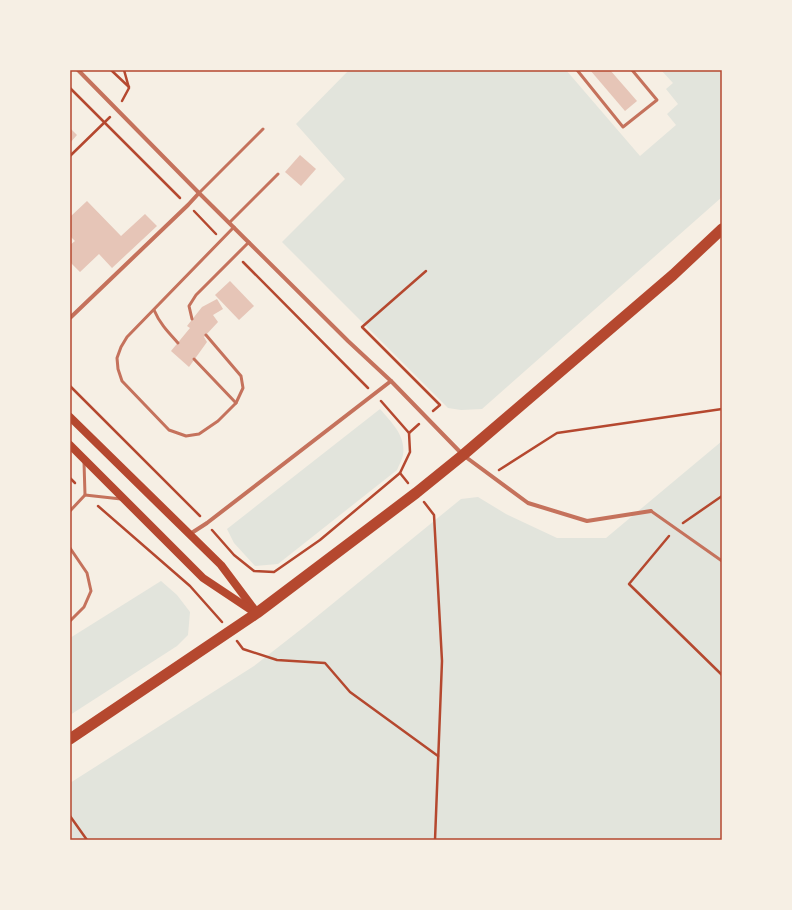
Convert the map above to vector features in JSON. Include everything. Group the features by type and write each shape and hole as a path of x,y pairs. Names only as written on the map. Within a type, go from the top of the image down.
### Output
{"highway":[{"path":"70,740 231,632 416,493 463,455 673,276 722,229"}],"main road":[{"path":"70,417 221,565 257,613"},
{"path":"70,445 203,578 257,613"}],"street":[{"path":"78,70 199,193 463,455 528,503 587,521 652,511"},
{"path":"70,318 199,193"},
{"path":"190,534 207,523 391,382"}],"lane":[{"path":"577,70 624,127 657,100 632,70"},
{"path":"199,193 263,129"},
{"path":"229,223 278,174"},
{"path":"206,335 241,376 244,388 236,403 218,421 199,434 186,436 169,430 122,381 118,369 117,358 120,347 127,337 234,227"},
{"path":"192,319 189,306 196,295 249,242"},
{"path":"154,310 166,330 178,343"},
{"path":"194,358 236,403"},
{"path":"70,511 85,495 84,459"},
{"path":"85,495 124,499"},
{"path":"652,511 722,561"},
{"path":"70,548 87,573 91,591 84,607 70,621"}],"path":[{"path":"111,70 129,88"},
{"path":"70,156 118,110 129,88 124,70"},
{"path":"70,88 222,240"},
{"path":"236,255 374,394 409,433"},
{"path":"362,328 426,271"},
{"path":"490,475 557,433 722,409"},
{"path":"70,478 85,495 190,586 231,632 243,649 277,660 325,663 350,692 438,756"},
{"path":"722,496 676,528 629,584 722,675"},
{"path":"434,514 442,662 435,840"},
{"path":"70,816 87,840"}],"shaded area":[{"path":"349,70 566,70 640,156 676,125 667,114 678,104 666,89 673,83 661,70 722,70 722,197 482,409 461,410 448,408 282,242 345,179 296,124"},
{"path":"380,409 397,430 402,442 403,455 397,470 278,564 255,566 234,543 227,529"},
{"path":"722,441 722,840 70,840 70,783 254,666 461,499 478,497 506,514 557,538 606,538"},
{"path":"161,581 177,595 190,612 188,635 177,646 70,715 70,638"}],"building":[{"path":"590,70 610,70 637,101 625,111"},
{"path":"70,128 77,135 70,143"},
{"path":"300,155 316,169 301,186 285,172"},
{"path":"87,201 121,236 145,214 157,226 112,268 99,254 80,272 70,262 70,245 75,241 70,236 70,217"},
{"path":"230,281 254,306 239,320 215,295"},
{"path":"217,299 223,309 213,315 218,322 204,337 207,342 189,367 171,351 190,328 187,326 202,307"}]}
